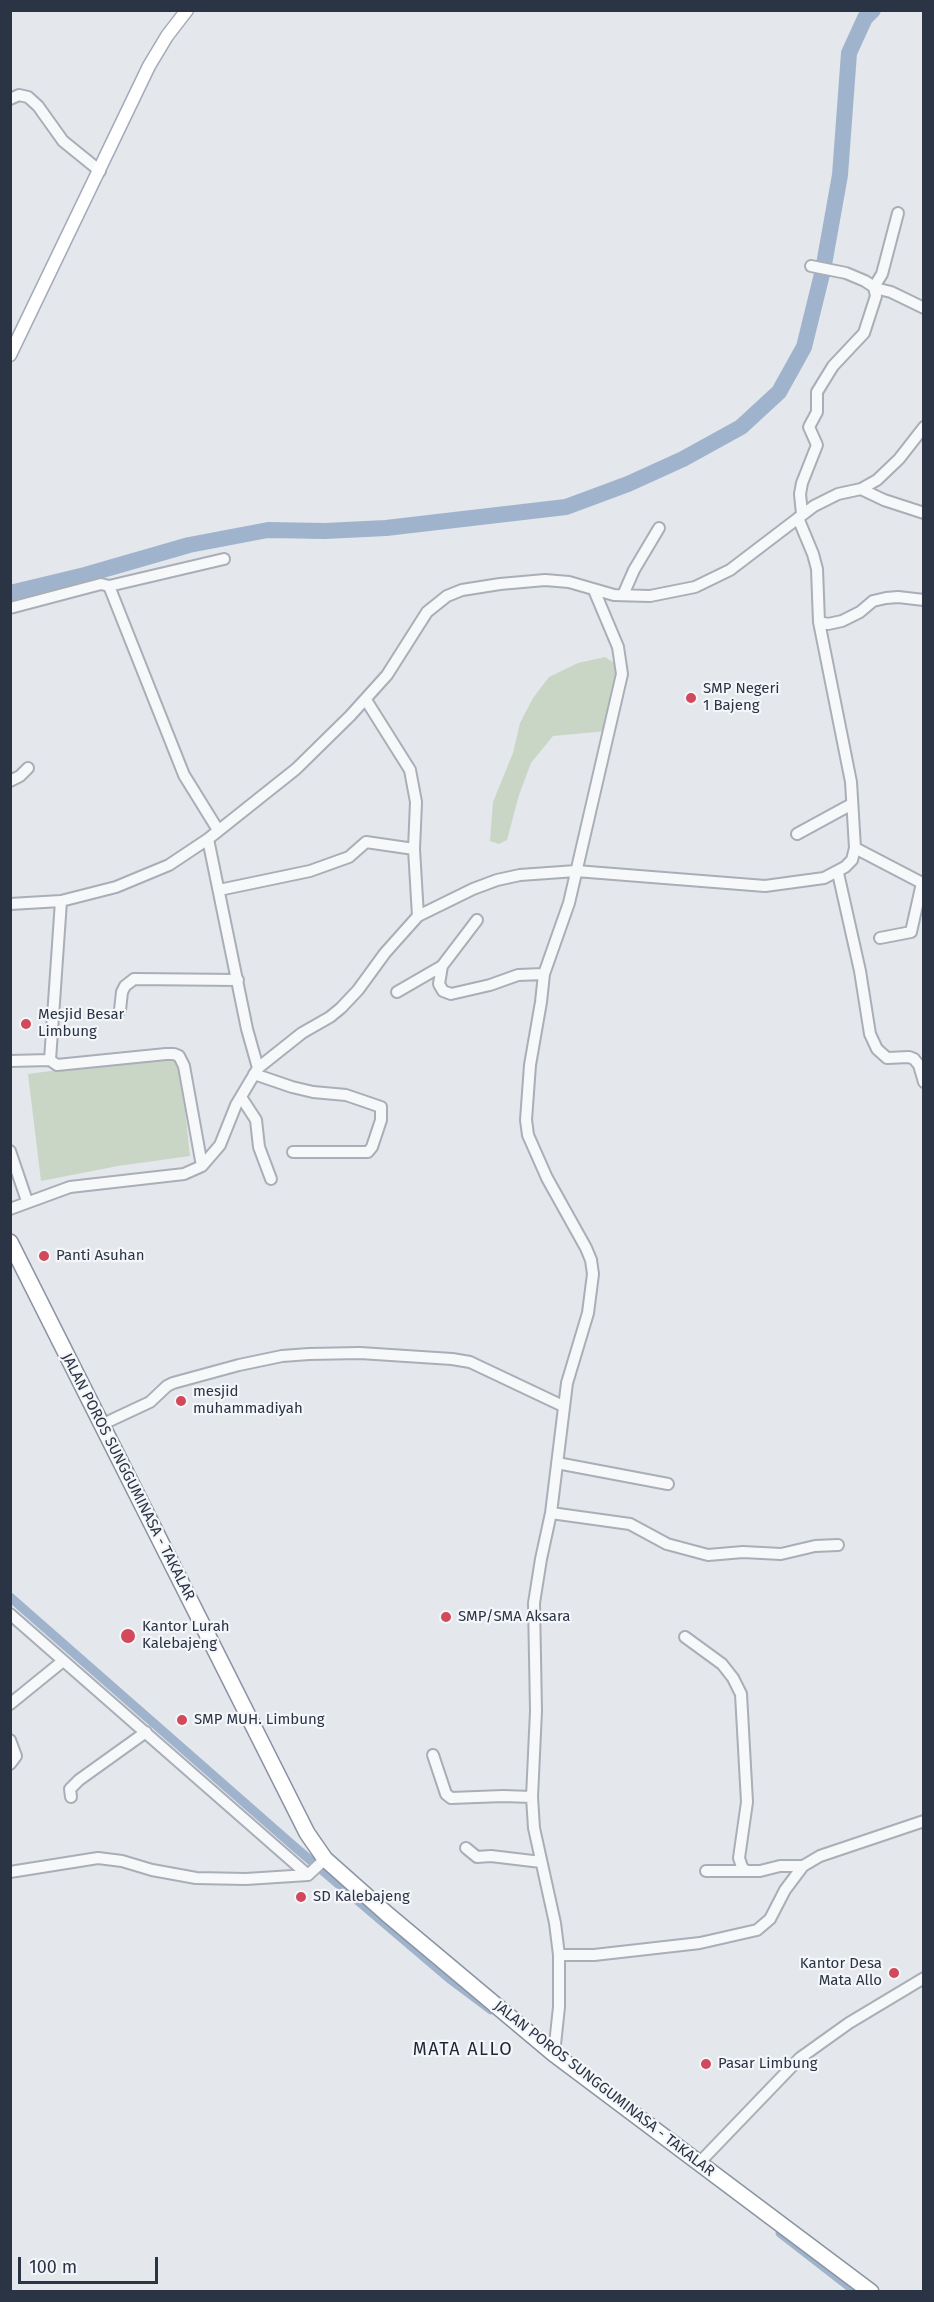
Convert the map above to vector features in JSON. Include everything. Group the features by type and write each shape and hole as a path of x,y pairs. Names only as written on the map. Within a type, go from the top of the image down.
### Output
{"highway":[{"name":"JALAN POROS SUNGGUMINASA - TAKALAR","path":"10,1242 307,1833 315,1869 379,1908 554,2054 871,2292"}],"main road":[{"path":"10,354 156,52 187,10"}],"street":[{"path":"10,99 23,95 32,100 63,141 100,171"},
{"path":"10,1209 70,1186 184,1174 202,1166 220,1144 241,1097 256,1071 302,1033 341,1008 418,916 450,899 497,880 520,875 576,871 765,886 800,883 838,873 852,860 855,848 850,782 819,622 817,569 800,516 800,494 801,483 817,445 809,427 817,412 817,392 833,366 864,333 898,213"},
{"path":"813,266 853,276 875,288 891,292 924,308"},
{"path":"10,904 61,901 116,887 169,865 208,839 296,769 366,700 392,668 427,612 447,596 462,590 545,580 568,582 614,596 662,594 695,587 730,570 800,516 832,496 861,489 888,472 924,427"},
{"path":"861,489 884,500 924,513"},
{"path":"623,595 631,576 659,528"},
{"path":"10,608 101,584 109,586 224,559"},
{"path":"109,586 184,775 218,830"},
{"path":"554,2054 559,2007 559,1955 555,1923 533,1820 536,1711 534,1603 551,1513 563,1406 570,1369 588,1313 592,1292 592,1274 591,1260 586,1248 546,1178 527,1128 530,1065 544,974 561,932 622,674 618,647 594,590"},
{"path":"819,622 828,624 842,621 860,612 873,601 886,598 924,600"},
{"path":"366,700 410,770 416,802 414,849 418,916"},
{"path":"10,781 20,776 28,768"},
{"path":"797,834 852,804"},
{"path":"208,839 256,1071"},
{"path":"219,890 310,872 348,857 366,842 414,849"},
{"path":"855,848 923,883 911,932 880,938"},
{"path":"838,873 860,971 870,1034 877,1049 887,1058 909,1056 914,1059 919,1065 924,1082"},
{"path":"50,1060 61,901"},
{"path":"397,992 442,966 477,920"},
{"path":"442,966 439,984 448,994 481,988 518,975 544,974"},
{"path":"120,1010 125,986 134,979 238,980"},
{"path":"10,1061 50,1060 57,1065 166,1054 179,1056 184,1066 202,1166"},
{"path":"256,1071 292,1088 362,1099 381,1107 374,1142 368,1152 293,1152"},
{"path":"241,1097 256,1120 259,1147 271,1179"},
{"path":"10,1151 27,1202"},
{"path":"103,1424 150,1402 173,1383 251,1362 309,1354 370,1354 470,1362 563,1406"},
{"path":"557,1463 668,1484"},
{"path":"551,1513 630,1524 667,1544 708,1555 743,1552 781,1554 815,1546 838,1545"},
{"path":"10,1614 146,1732 315,1869"},
{"path":"685,1636 722,1664 733,1678 741,1694 747,1802 739,1858 742,1868 746,1871"},
{"path":"10,1704 63,1661"},
{"path":"70,1797 70,1789 79,1780 146,1732"},
{"path":"10,1740 16,1756 10,1764"},
{"path":"433,1755 446,1794 451,1798 532,1797"},
{"path":"559,1955 658,1948 720,1940 751,1932 763,1927 770,1919 785,1890 803,1866 820,1856 924,1821"},
{"path":"466,1848 477,1857 491,1856 541,1862"},
{"path":"10,1867 11,1872 98,1858 122,1861 176,1875 208,1879 315,1869"},
{"path":"705,1871 760,1871 780,1866 803,1866"},
{"path":"699,2163 800,2058 849,2023 924,1978"}],"green space":[{"path":"605,657 616,664 613,707 607,731 553,736 531,763 519,795 507,840 499,844 490,841 493,802 513,753 520,723 533,698 549,677 578,663"},
{"path":"179,1054 190,1156 118,1166 41,1181 28,1074"}],"waterway":[{"path":"10,593 85,575 189,545 268,530 325,531 386,528 566,507 628,484 683,459 741,427 779,392 804,347 823,270 840,175 849,53 865,18 873,10"},
{"path":"10,1597 296,1848 451,1980 491,2010"},
{"path":"780,2233 856,2292"}],"place":[{"name":"SMP Negeri 1 Bajeng","path":"691,698"},
{"name":"Mesjid Besar Limbung","path":"26,1024"},
{"name":"Panti Asuhan","path":"44,1256"},
{"name":"mesjid muhammadiyah","path":"181,1401"},
{"name":"SMP/SMA Aksara","path":"446,1617"},
{"name":"Kantor Lurah Kalebajeng","path":"128,1636"},
{"name":"SMP MUH. Limbung","path":"182,1720"},
{"name":"SD Kalebajeng","path":"301,1897"},
{"name":"Kantor Desa Mata Allo","path":"894,1973"},
{"name":"Pasar Limbung","path":"706,2064"}],"district":[{"name":"MATA ALLO","path":"463,2050"}]}
